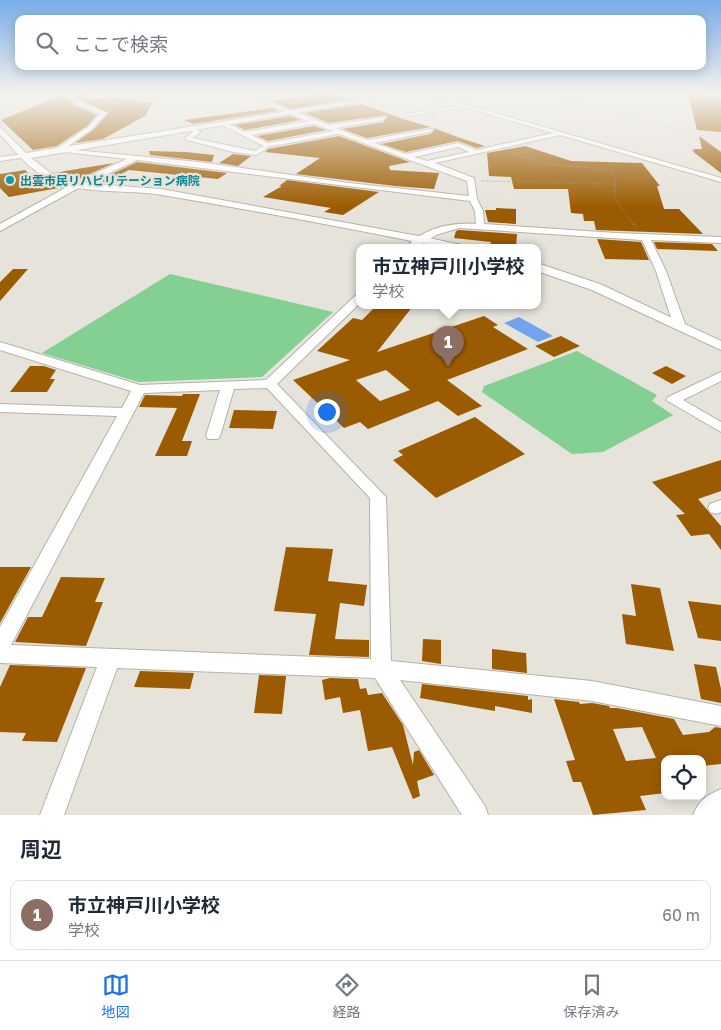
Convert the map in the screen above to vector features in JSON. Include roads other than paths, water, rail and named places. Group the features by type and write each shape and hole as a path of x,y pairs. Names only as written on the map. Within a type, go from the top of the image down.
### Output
{"main road":[{"path":"710,815 721,806"}],"street":[{"path":"3,132 25,156 47,175 58,180 158,192 440,244"},
{"path":"58,150 84,132"},
{"path":"0,159 166,132"},
{"path":"198,132 186,139 233,150 256,153"},
{"path":"240,132 267,145 340,132"},
{"path":"244,134 255,132"},
{"path":"340,132 471,180 473,198 479,211 480,225"},
{"path":"367,142 419,132"},
{"path":"552,132 721,180"},
{"path":"352,137 369,133"},
{"path":"427,163 559,134"},
{"path":"405,156 458,145 477,152"},
{"path":"249,159 264,148"},
{"path":"58,150 199,164 235,170 473,198"},
{"path":"0,228 79,184 135,158"},
{"path":"235,170 242,164"},
{"path":"415,244 419,240 446,228 459,225 721,240"},
{"path":"645,237 661,271 680,327"},
{"path":"541,268 596,287 721,346"},
{"path":"0,346 139,389 270,384 356,301"},
{"path":"721,376 673,400 721,428"},
{"path":"270,384 378,497 381,669 476,815"},
{"path":"213,436 228,386"},
{"path":"0,646 139,389"},
{"path":"0,408 126,412"},
{"path":"0,654 381,669 592,691 721,716"},
{"path":"52,815 110,659"}],"water":[{"path":"519,317 553,336 538,342 504,323"}],"place":[{"name":"出雲市民リハビリテーション病院","path":"10,180"},
{"name":"市立神戸川小学校","path":"448,367"}]}
